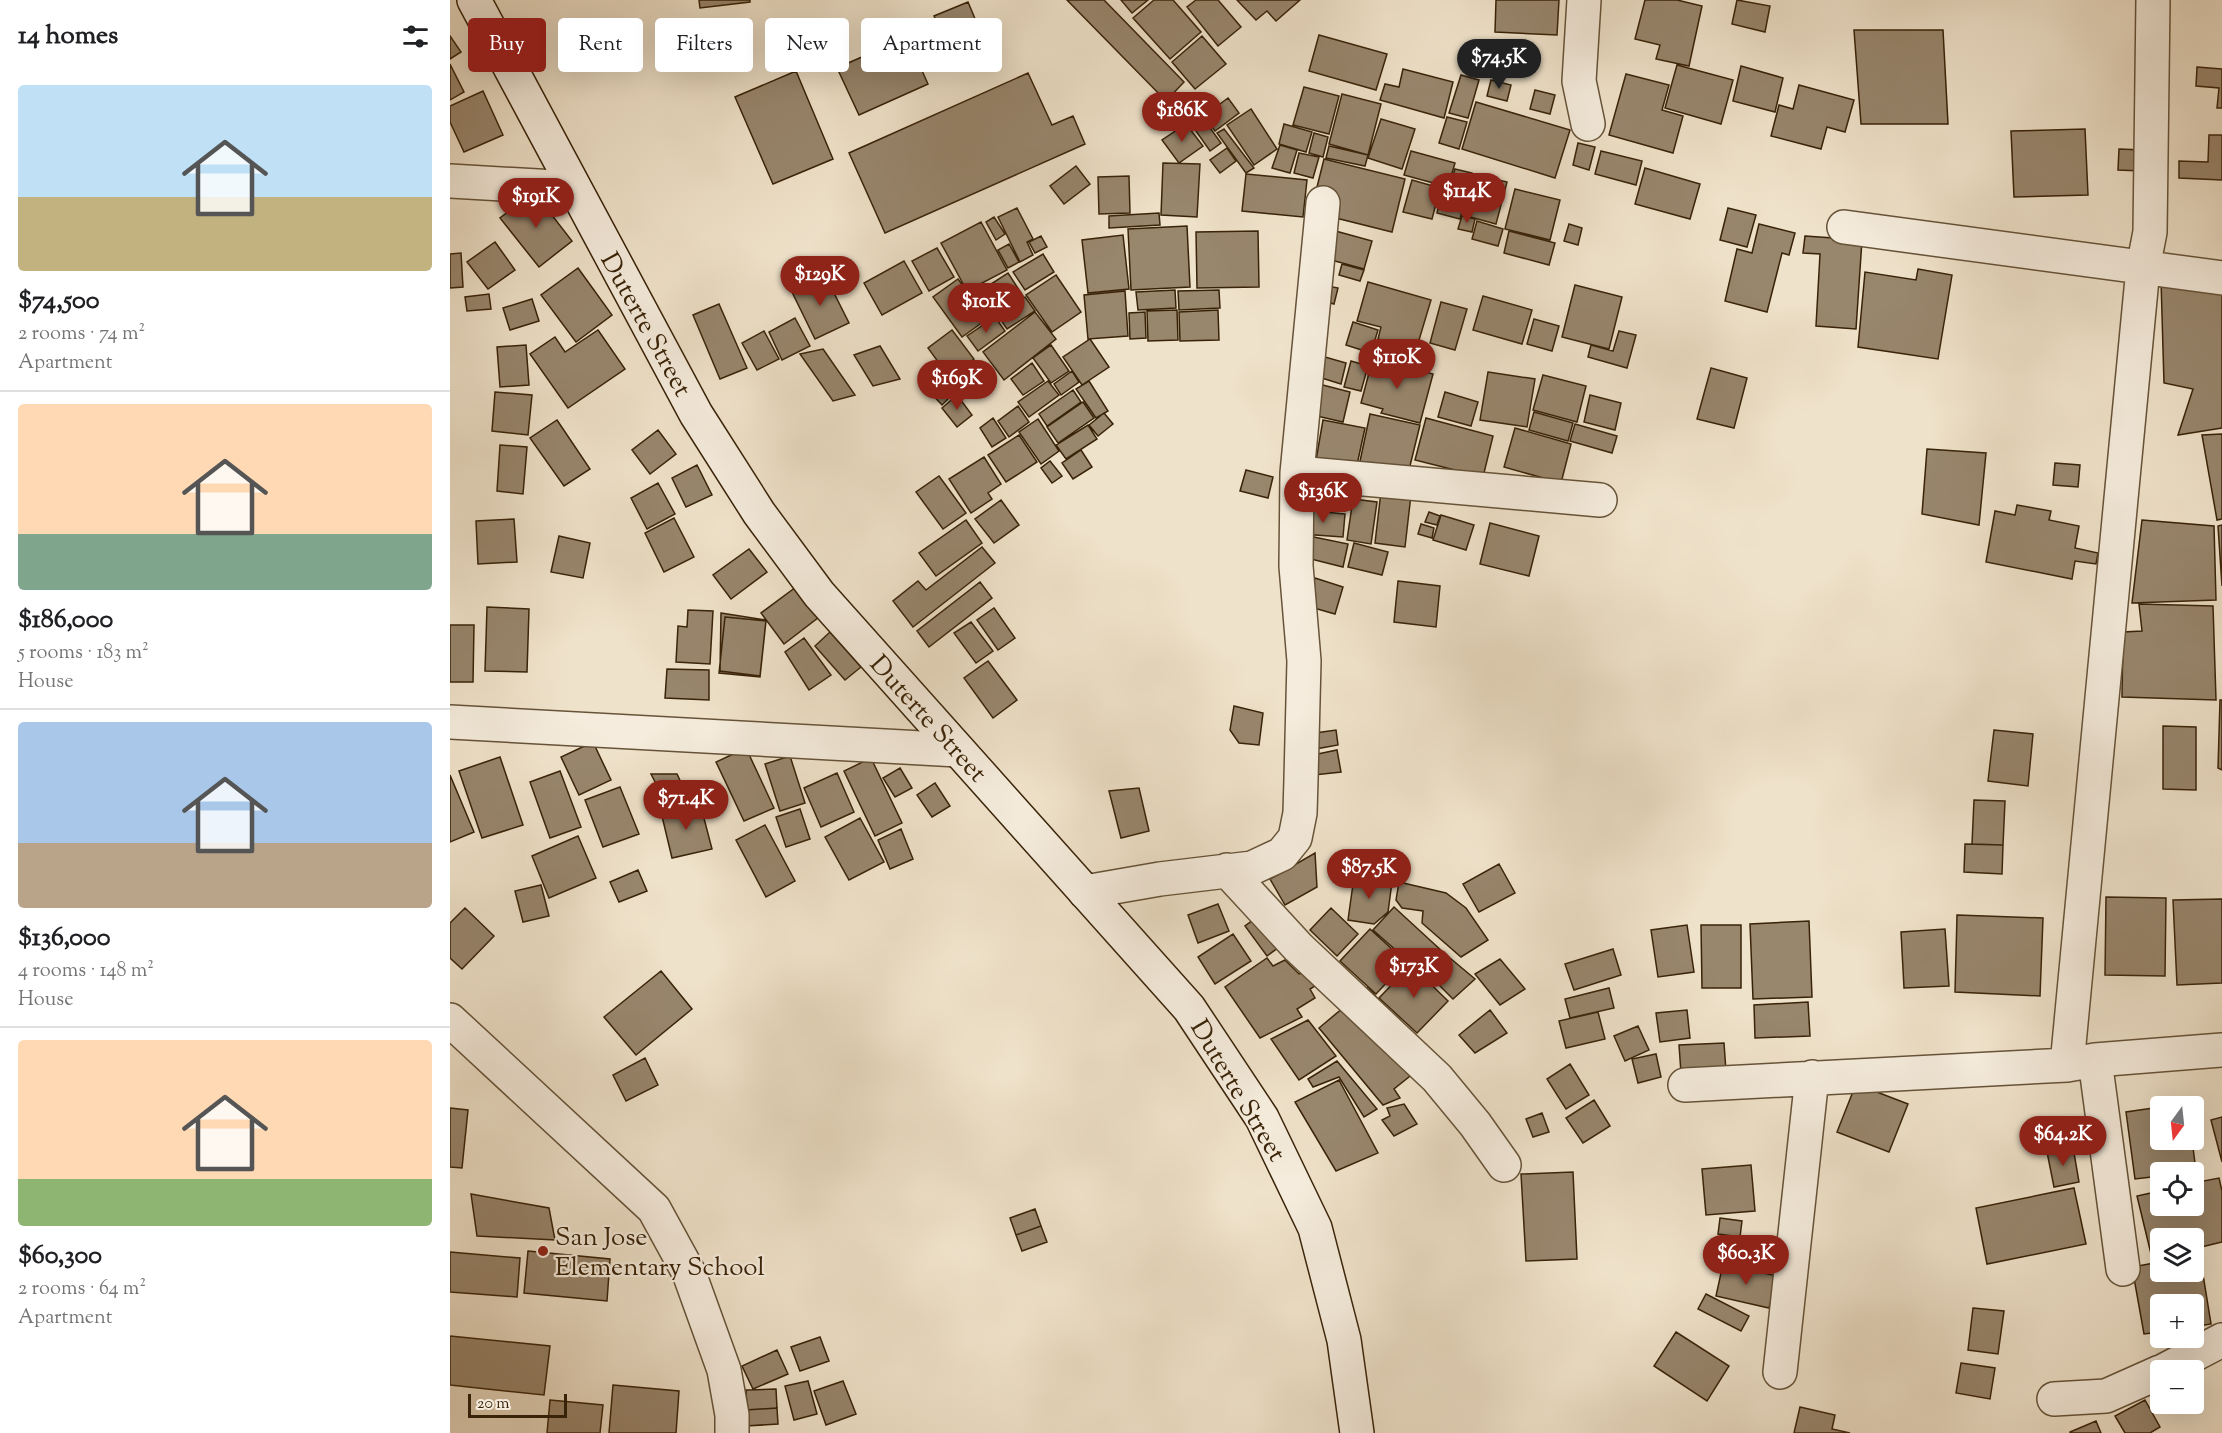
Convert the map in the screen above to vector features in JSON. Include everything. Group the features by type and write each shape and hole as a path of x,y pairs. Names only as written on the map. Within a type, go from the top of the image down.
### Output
{"street":[{"name":"Duterte Street","path":"474,0 696,414 759,513 819,594 1189,1008 1262,1118 1315,1228 1344,1340 1357,1433"},
{"path":"1584,0 1580,81 1588,124"},
{"path":"2123,1269 2081,1062 2143,268 2150,232 2153,0"},
{"path":"450,181 573,188"},
{"path":"1085,892 1252,868 1282,854 1295,838 1300,813 1304,661 1296,566 1297,473 1323,204"},
{"path":"1844,227 2222,278"},
{"path":"1297,473 1600,500"},
{"path":"450,722 958,750"},
{"path":"1227,870 1298,947 1437,1078 1475,1124 1504,1165"},
{"path":"450,1020 654,1209 689,1273 724,1370 732,1415 732,1433"},
{"path":"1685,1085 2081,1062 2222,1050"},
{"path":"1779,1371 1812,1077"},
{"path":"2185,1360 2222,1341"},
{"path":"2054,1399 2106,1396 2150,1377"}],"building":[{"path":"699,0 750,0 750,2 700,8"},
{"path":"1067,0 1104,0 1184,82 1166,101"},
{"path":"1121,0 1148,0 1132,13"},
{"path":"1154,0 1173,0 1201,32 1170,59 1133,18"},
{"path":"1196,0 1218,0 1241,27 1218,46 1187,7"},
{"path":"1237,0 1300,0 1276,21 1267,11 1256,20"},
{"path":"1496,0 1559,0 1557,35 1495,32"},
{"path":"1645,0 1677,0 1702,6 1689,66 1656,59 1660,45 1635,39"},
{"path":"1737,0 1770,6 1765,32 1732,24"},
{"path":"968,2 975,18 935,18 934,16"},
{"path":"1854,30 1943,30 1948,124 1861,124"},
{"path":"1319,35 1387,54 1376,90 1309,71"},
{"path":"450,36 461,52 450,59"},
{"path":"1202,36 1226,64 1195,89 1172,62"},
{"path":"1469,49 1488,54 1483,76 1463,71"},
{"path":"861,57 861,72 923,72 928,84 859,115 839,72 849,72 849,63"},
{"path":"450,64 464,92 450,100"},
{"path":"1677,65 1733,80 1721,124 1665,108"},
{"path":"1741,66 1783,78 1775,112 1733,101"},
{"path":"2197,67 2222,69 2222,108 2217,108 2219,88 2196,86"},
{"path":"1403,69 1453,82 1444,118 1380,100 1385,84 1399,87"},
{"path":"796,72 833,159 773,184 735,97"},
{"path":"1028,73 1052,125 1073,116 1085,144 885,233 849,153"},
{"path":"1626,74 1669,85 1662,110 1683,116 1673,153 1609,135"},
{"path":"1461,75 1479,80 1468,118 1449,113"},
{"path":"1491,80 1511,85 1507,101 1487,96"},
{"path":"1799,85 1854,100 1845,132 1827,127 1821,149 1771,136 1779,105 1793,109"},
{"path":"1304,87 1339,96 1329,134 1293,125"},
{"path":"1535,90 1555,95 1550,114 1530,109"},
{"path":"483,91 503,135 464,152 450,122 450,106"},
{"path":"1342,94 1381,104 1368,155 1329,144"},
{"path":"1228,98 1239,113 1215,131 1204,116"},
{"path":"1476,102 1570,130 1555,178 1462,149"},
{"path":"1251,109 1277,149 1254,165 1227,125"},
{"path":"1200,114 1221,143 1210,151 1189,121"},
{"path":"1447,117 1467,122 1459,149 1439,143"},
{"path":"1381,119 1415,129 1402,169 1368,158"},
{"path":"1186,124 1203,146 1179,163 1162,140"},
{"path":"1284,124 1312,132 1306,152 1279,144"},
{"path":"1224,129 1254,168 1246,173 1217,133"},
{"path":"2085,129 2088,195 2014,197 2011,131"},
{"path":"1314,133 1328,137 1323,157 1309,153"},
{"path":"2209,135 2222,135 2222,180 2179,178 2179,161 2208,162"},
{"path":"1578,143 1595,147 1589,170 1573,165"},
{"path":"1280,145 1297,150 1290,173 1272,168"},
{"path":"1329,146 1368,155 1365,166 1326,158"},
{"path":"1227,148 1236,161 1220,173 1210,160"},
{"path":"2119,149 2143,150 2142,171 2118,170"},
{"path":"1411,151 1455,163 1448,187 1404,175"},
{"path":"1601,151 1642,161 1636,185 1595,174"},
{"path":"1299,153 1319,157 1313,178 1294,173"},
{"path":"1324,159 1405,179 1392,232 1332,217 1314,199"},
{"path":"1163,163 1200,164 1197,217 1161,215"},
{"path":"1076,166 1090,184 1064,204 1050,186"},
{"path":"1645,168 1700,184 1690,219 1635,204"},
{"path":"1455,169 1472,173 1460,219 1437,213 1443,189 1449,191"},
{"path":"1246,174 1307,180 1303,217 1242,211"},
{"path":"1473,174 1507,182 1496,224 1463,215"},
{"path":"1129,176 1130,213 1099,214 1098,177"},
{"path":"1412,180 1440,188 1432,219 1403,212"},
{"path":"1515,189 1560,200 1550,240 1505,229"},
{"path":"534,192 572,241 539,267 500,218"},
{"path":"1017,208 1033,239 1027,242 1033,255 1020,262 998,217"},
{"path":"1728,208 1756,215 1747,247 1720,240"},
{"path":"1159,213 1160,225 1109,228 1109,216"},
{"path":"1462,216 1475,219 1472,232 1458,229"},
{"path":"994,217 1005,234 996,240 986,222"},
{"path":"1477,221 1503,229 1498,246 1472,239"},
{"path":"981,222 1007,270 967,291 941,243"},
{"path":"1569,224 1582,228 1578,245 1564,241"},
{"path":"1759,224 1795,233 1789,255 1782,253 1767,312 1725,301 1737,249 1752,253"},
{"path":"1187,226 1190,287 1131,290 1128,229"},
{"path":"1332,230 1372,241 1364,269 1324,258"},
{"path":"1258,231 1259,287 1197,288 1196,232"},
{"path":"1509,231 1555,243 1549,265 1504,253"},
{"path":"1123,235 1129,289 1088,293 1082,240"},
{"path":"1041,236 1047,247 1035,253 1029,242"},
{"path":"1805,236 1862,240 1856,329 1816,326 1820,254 1803,253"},
{"path":"495,242 515,270 488,289 467,262"},
{"path":"1009,244 1019,262 1008,268 998,250"},
{"path":"937,248 954,277 929,291 912,261"},
{"path":"461,253 463,287 450,288 450,254"},
{"path":"1043,254 1054,272 1025,290 1013,272"},
{"path":"904,261 922,293 882,315 864,283"},
{"path":"1342,264 1364,270 1360,281 1339,275"},
{"path":"578,268 612,315 576,342 541,295"},
{"path":"1918,269 1952,275 1938,359 1858,347 1865,272 1916,280"},
{"path":"1008,273 1023,296 990,318 974,295"},
{"path":"825,275 849,323 815,339 792,292"},
{"path":"1056,275 1081,312 1052,332 1026,295"},
{"path":"958,279 987,319 962,337 933,297"},
{"path":"2161,280 2222,288 2222,428 2178,435 2193,389 2164,383"},
{"path":"1368,282 1431,300 1416,350 1378,339 1381,327 1357,321"},
{"path":"1323,285 1338,288 1334,304 1319,300"},
{"path":"1575,285 1622,297 1609,349 1562,337"},
{"path":"1175,290 1176,308 1138,310 1136,292"},
{"path":"1219,290 1220,308 1179,310 1178,291"},
{"path":"1125,291 1128,336 1088,339 1084,295"},
{"path":"489,294 491,309 467,311 465,297"},
{"path":"1483,296 1532,310 1522,344 1473,330"},
{"path":"1025,297 1035,311 1007,329 998,316"},
{"path":"532,299 539,321 510,330 503,308"},
{"path":"1441,302 1467,309 1455,350 1430,343"},
{"path":"719,304 747,368 720,379 693,315"},
{"path":"1177,310 1178,340 1148,341 1147,311"},
{"path":"1218,310 1219,340 1180,341 1179,312"},
{"path":"1035,312 1056,339 1004,380 983,352"},
{"path":"1145,312 1146,338 1130,339 1129,313"},
{"path":"995,317 1005,331 978,351 967,336"},
{"path":"795,318 810,346 782,360 769,332"},
{"path":"1534,319 1559,326 1552,351 1527,344"},
{"path":"1353,322 1378,330 1371,353 1346,345"},
{"path":"598,330 625,369 568,408 530,354 555,337 565,352"},
{"path":"952,330 974,359 949,377 928,348"},
{"path":"764,331 779,359 757,370 742,343"},
{"path":"1619,331 1636,335 1627,368 1588,357 1591,345 1613,351"},
{"path":"1090,339 1109,367 1082,385 1063,357"},
{"path":"526,345 529,385 500,387 497,347"},
{"path":"1051,345 1069,371 1051,383 1033,358"},
{"path":"880,346 900,379 873,386 854,355"},
{"path":"823,349 855,395 833,401 800,354"},
{"path":"1318,355 1346,363 1341,384 1312,375"},
{"path":"1373,358 1433,374 1420,423 1381,413 1383,409 1361,403"},
{"path":"1351,361 1368,366 1361,391 1344,387"},
{"path":"1032,363 1044,381 1023,395 1011,379"},
{"path":"1711,368 1747,378 1734,428 1697,419"},
{"path":"1072,371 1079,382 1061,395 1054,384"},
{"path":"1488,372 1535,379 1527,427 1480,420"},
{"path":"1543,375 1586,386 1577,422 1533,410"},
{"path":"941,379 954,393 942,405 928,390"},
{"path":"1048,381 1059,395 1029,417 1018,402"},
{"path":"1089,381 1108,411 1096,418 1076,389"},
{"path":"1315,383 1350,392 1343,422 1308,414"},
{"path":"1073,390 1081,402 1047,426 1039,414"},
{"path":"495,392 532,395 528,435 492,431"},
{"path":"1445,392 1478,402 1471,426 1438,417"},
{"path":"957,395 972,415 957,427 942,408"},
{"path":"1590,395 1621,403 1615,430 1584,422"},
{"path":"1083,402 1094,418 1058,443 1047,427"},
{"path":"1018,406 1029,422 1009,437 998,421"},
{"path":"1534,412 1573,423 1568,441 1529,430"},
{"path":"1104,413 1113,424 1098,436 1089,425"},
{"path":"1370,414 1420,425 1407,478 1359,466"},
{"path":"993,418 1006,438 992,447 980,428"},
{"path":"1426,418 1493,436 1483,477 1415,460"},
{"path":"1038,419 1059,451 1041,464 1019,432"},
{"path":"557,420 590,469 564,486 530,438"},
{"path":"1323,420 1365,428 1355,474 1315,466"},
{"path":"1575,424 1617,436 1612,453 1570,441"},
{"path":"1088,425 1097,439 1066,459 1056,445"},
{"path":"1515,428 1571,444 1561,483 1504,467"},
{"path":"658,430 676,454 650,474 632,450"},
{"path":"2222,434 2222,519 2217,520 2202,435"},
{"path":"1019,435 1037,462 1006,482 988,455"},
{"path":"500,445 527,447 523,494 497,491"},
{"path":"1927,449 1986,453 1979,525 1922,514"},
{"path":"1081,450 1092,467 1073,479 1062,463"},
{"path":"984,457 1001,484 988,493 992,499 971,513 949,479"},
{"path":"1050,461 1062,476 1052,483 1041,468"},
{"path":"2055,463 2080,465 2078,487 2053,485"},
{"path":"697,465 712,495 686,507 672,478"},
{"path":"1246,470 1273,477 1268,498 1240,491"},
{"path":"939,476 966,513 943,529 916,492"},
{"path":"658,483 675,514 647,529 631,498"},
{"path":"1382,483 1412,486 1405,547 1375,543"},
{"path":"1308,485 1347,488 1345,511 1306,507"},
{"path":"1353,499 1377,502 1371,544 1347,540"},
{"path":"1001,500 1019,525 994,543 975,519"},
{"path":"2017,505 2051,511 2049,520 2079,526 2075,548 2098,553 2096,564 2075,561 2072,579 1986,562 1995,511 2015,515"},
{"path":"1303,510 1345,514 1343,537 1301,534"},
{"path":"1429,512 1440,516 1437,525 1425,522"},
{"path":"1441,515 1474,525 1466,550 1433,540"},
{"path":"674,518 694,557 664,572 645,533"},
{"path":"514,519 517,562 478,564 476,521"},
{"path":"966,520 982,543 936,576 919,553"},
{"path":"2142,520 2214,526 2216,600 2132,603"},
{"path":"1490,523 1539,536 1529,576 1480,564"},
{"path":"1421,524 1434,528 1432,538 1418,534"},
{"path":"2222,525 2222,586 2218,526"},
{"path":"559,536 590,543 583,578 551,572"},
{"path":"1309,536 1348,544 1343,567 1303,557"},
{"path":"1354,543 1388,552 1382,575 1348,567"},
{"path":"982,547 995,563 913,627 893,601 918,581 926,590"},
{"path":"749,549 767,572 731,599 713,575"},
{"path":"1315,578 1343,587 1335,614 1307,606"},
{"path":"1398,581 1440,586 1436,627 1394,622"},
{"path":"980,582 992,598 929,647 917,631"},
{"path":"796,587 819,617 784,644 761,613"},
{"path":"2139,604 2213,606 2216,700 2122,697 2123,632 2142,631"},
{"path":"487,607 529,609 527,672 485,671"},
{"path":"994,608 1015,638 998,650 977,620"},
{"path":"688,610 713,611 710,664 676,662 678,626 687,627"},
{"path":"721,613 766,620 760,676 720,671"},
{"path":"725,617 766,621 760,677 719,673"},
{"path":"971,622 993,651 976,663 954,633"},
{"path":"450,625 474,625 473,682 450,682"},
{"path":"830,632 861,667 845,680 815,646"},
{"path":"804,638 831,675 809,690 785,652"},
{"path":"988,661 1017,700 993,718 964,678"},
{"path":"667,669 709,670 709,700 665,698"},
{"path":"2220,700 2222,700 2222,770 2218,768"},
{"path":"1234,706 1263,713 1259,745 1239,743 1230,730"},
{"path":"2163,726 2196,727 2196,790 2163,789"},
{"path":"1336,730 1338,745 1310,750 1308,734"},
{"path":"1994,730 2033,734 2028,786 1988,781"},
{"path":"593,742 611,780 579,795 561,757"},
{"path":"746,748 774,808 744,821 716,762"},
{"path":"1337,750 1341,772 1314,775 1308,756"},
{"path":"790,756 805,803 780,811 765,764"},
{"path":"500,757 523,825 482,838 459,771"},
{"path":"871,758 902,823 875,836 844,771"},
{"path":"900,768 912,788 895,797 883,778"},
{"path":"560,771 581,827 550,838 530,782"},
{"path":"837,773 854,812 821,827 804,788"},
{"path":"651,774 677,774 684,789 664,799"},
{"path":"450,775 474,832 450,842"},
{"path":"935,783 950,806 932,817 917,795"},
{"path":"620,787 639,834 603,847 585,800"},
{"path":"1139,788 1149,831 1121,838 1109,791"},
{"path":"1974,800 2005,801 2003,845 1972,844"},
{"path":"700,803 712,849 672,858 661,812"},
{"path":"800,809 810,839 786,847 776,817"},
{"path":"860,818 884,862 849,880 825,837"},
{"path":"765,825 795,881 766,897 736,840"},
{"path":"901,829 913,859 890,869 878,840"},
{"path":"578,836 596,878 549,898 532,856"},
{"path":"1965,844 2003,845 2002,874 1964,872"},
{"path":"1315,853 1317,887 1285,905 1270,879"},
{"path":"1499,864 1515,893 1479,912 1463,884"},
{"path":"638,870 647,891 619,902 610,882"},
{"path":"1354,877 1392,882 1388,912 1374,924 1348,920"},
{"path":"1399,882 1446,893 1466,908 1488,940 1461,957 1422,923 1423,911 1402,908 1396,900"},
{"path":"541,885 549,916 523,922 515,891"},
{"path":"2106,897 2166,898 2165,976 2105,975"},
{"path":"2222,899 2222,983 2177,985 2173,900"},
{"path":"1276,903 1298,933 1267,956 1245,926"},
{"path":"1218,904 1229,931 1198,943 1188,915"},
{"path":"1394,907 1444,953 1424,975 1373,930"},
{"path":"465,908 494,936 462,969 450,958 450,923"},
{"path":"1331,908 1358,934 1337,956 1310,930"},
{"path":"1957,915 2043,918 2040,996 1955,992"},
{"path":"1809,921 1812,997 1753,999 1750,924"},
{"path":"1687,925 1694,972 1658,977 1651,930"},
{"path":"1701,925 1741,925 1741,988 1702,988"},
{"path":"1370,929 1406,962 1376,994 1340,961"},
{"path":"1945,929 1949,986 1904,988 1901,932"},
{"path":"1233,934 1251,961 1215,984 1198,957"},
{"path":"1613,949 1621,975 1574,990 1565,964"},
{"path":"1444,953 1475,979 1453,999 1427,973"},
{"path":"1267,958 1273,966 1285,960 1299,974 1305,972 1315,986 1310,989 1315,998 1297,1009 1302,1017 1260,1038 1225,987"},
{"path":"1500,959 1525,989 1500,1005 1475,974"},
{"path":"1411,965 1448,1001 1417,1033 1379,998"},
{"path":"661,971 692,1009 636,1055 604,1017"},
{"path":"1368,987 1429,1061 1394,1089 1400,1098 1383,1105 1319,1028"},
{"path":"1609,988 1614,1008 1570,1018 1565,999"},
{"path":"1808,1002 1810,1036 1755,1038 1754,1005"},
{"path":"1490,1010 1507,1033 1475,1053 1459,1035"},
{"path":"1687,1010 1690,1038 1660,1042 1656,1013"},
{"path":"1598,1012 1605,1039 1566,1048 1559,1021"},
{"path":"1308,1020 1336,1056 1299,1080 1271,1039"},
{"path":"1638,1026 1649,1050 1625,1061 1614,1036"},
{"path":"1724,1043 1726,1071 1681,1073 1679,1045"},
{"path":"1656,1054 1661,1077 1638,1083 1632,1059"},
{"path":"645,1058 658,1085 626,1101 613,1075"},
{"path":"1337,1061 1377,1109 1364,1117 1339,1077 1313,1087 1308,1079"},
{"path":"1570,1064 1589,1095 1566,1109 1547,1079"},
{"path":"1339,1080 1378,1153 1336,1171 1295,1102"},
{"path":"1856,1084 1908,1104 1889,1152 1837,1132"},
{"path":"1594,1100 1610,1126 1583,1143 1566,1118"},
{"path":"1404,1104 1417,1124 1394,1136 1382,1120 1390,1116 1387,1108"},
{"path":"450,1108 468,1110 462,1168 450,1167"},
{"path":"2150,1108 2150,1150 2193,1150 2195,1162 2150,1162 2150,1177 2135,1179 2126,1112"},
{"path":"1542,1113 1549,1132 1533,1137 1526,1119"},
{"path":"2222,1117 2222,1162 2211,1120"},
{"path":"2073,1147 2079,1182 2054,1187 2047,1152"},
{"path":"1751,1165 1755,1211 1706,1215 1702,1169"},
{"path":"1573,1172 1577,1259 1526,1261 1521,1174"},
{"path":"2219,1178 2222,1191 2222,1242 2204,1246 2204,1228 2150,1228 2150,1250 2137,1196 2150,1193 2150,1216 2204,1216 2204,1181"},
{"path":"2074,1188 2086,1244 1987,1264 1976,1208"},
{"path":"471,1194 549,1208 555,1240 477,1236"},
{"path":"1035,1209 1041,1226 1016,1235 1010,1218"},
{"path":"1720,1218 1742,1221 1740,1237 1718,1234"},
{"path":"1041,1226 1047,1242 1022,1251 1016,1235"},
{"path":"1735,1238 1772,1243 1769,1269 1732,1265"},
{"path":"528,1251 610,1259 607,1301 524,1293"},
{"path":"450,1252 520,1258 517,1297 450,1292"},
{"path":"1723,1264 1777,1276 1769,1308 1716,1296"},
{"path":"2150,1264 2150,1282 2204,1281 2211,1324 2204,1325 2204,1294 2150,1294 2150,1333 2144,1334 2132,1267"},
{"path":"1706,1294 1749,1316 1741,1331 1698,1309"},
{"path":"1973,1308 2004,1311 1998,1354 1968,1350"},
{"path":"1676,1332 1729,1366 1707,1401 1654,1366"},
{"path":"450,1336 550,1346 544,1395 450,1385"},
{"path":"820,1337 829,1361 800,1371 791,1347"},
{"path":"777,1350 788,1374 753,1389 742,1366"},
{"path":"1961,1363 1995,1368 1990,1399 1956,1393"},
{"path":"808,1381 817,1414 794,1420 785,1386"},
{"path":"843,1381 856,1414 826,1425 814,1391"},
{"path":"613,1385 679,1391 676,1433 609,1433"},
{"path":"776,1389 777,1408 747,1410 746,1390"},
{"path":"550,1400 603,1405 600,1433 547,1433"},
{"path":"2145,1400 2150,1414 2153,1414 2160,1427 2150,1433 2125,1433 2115,1416"},
{"path":"1800,1407 1835,1415 1832,1429 1850,1433 1794,1433"},
{"path":"777,1408 778,1424 746,1426 746,1410"},
{"path":"2096,1421 2101,1433 2070,1433 2070,1432"}],"place":[{"name":"San Jose Elementary School","path":"543,1251"}]}
